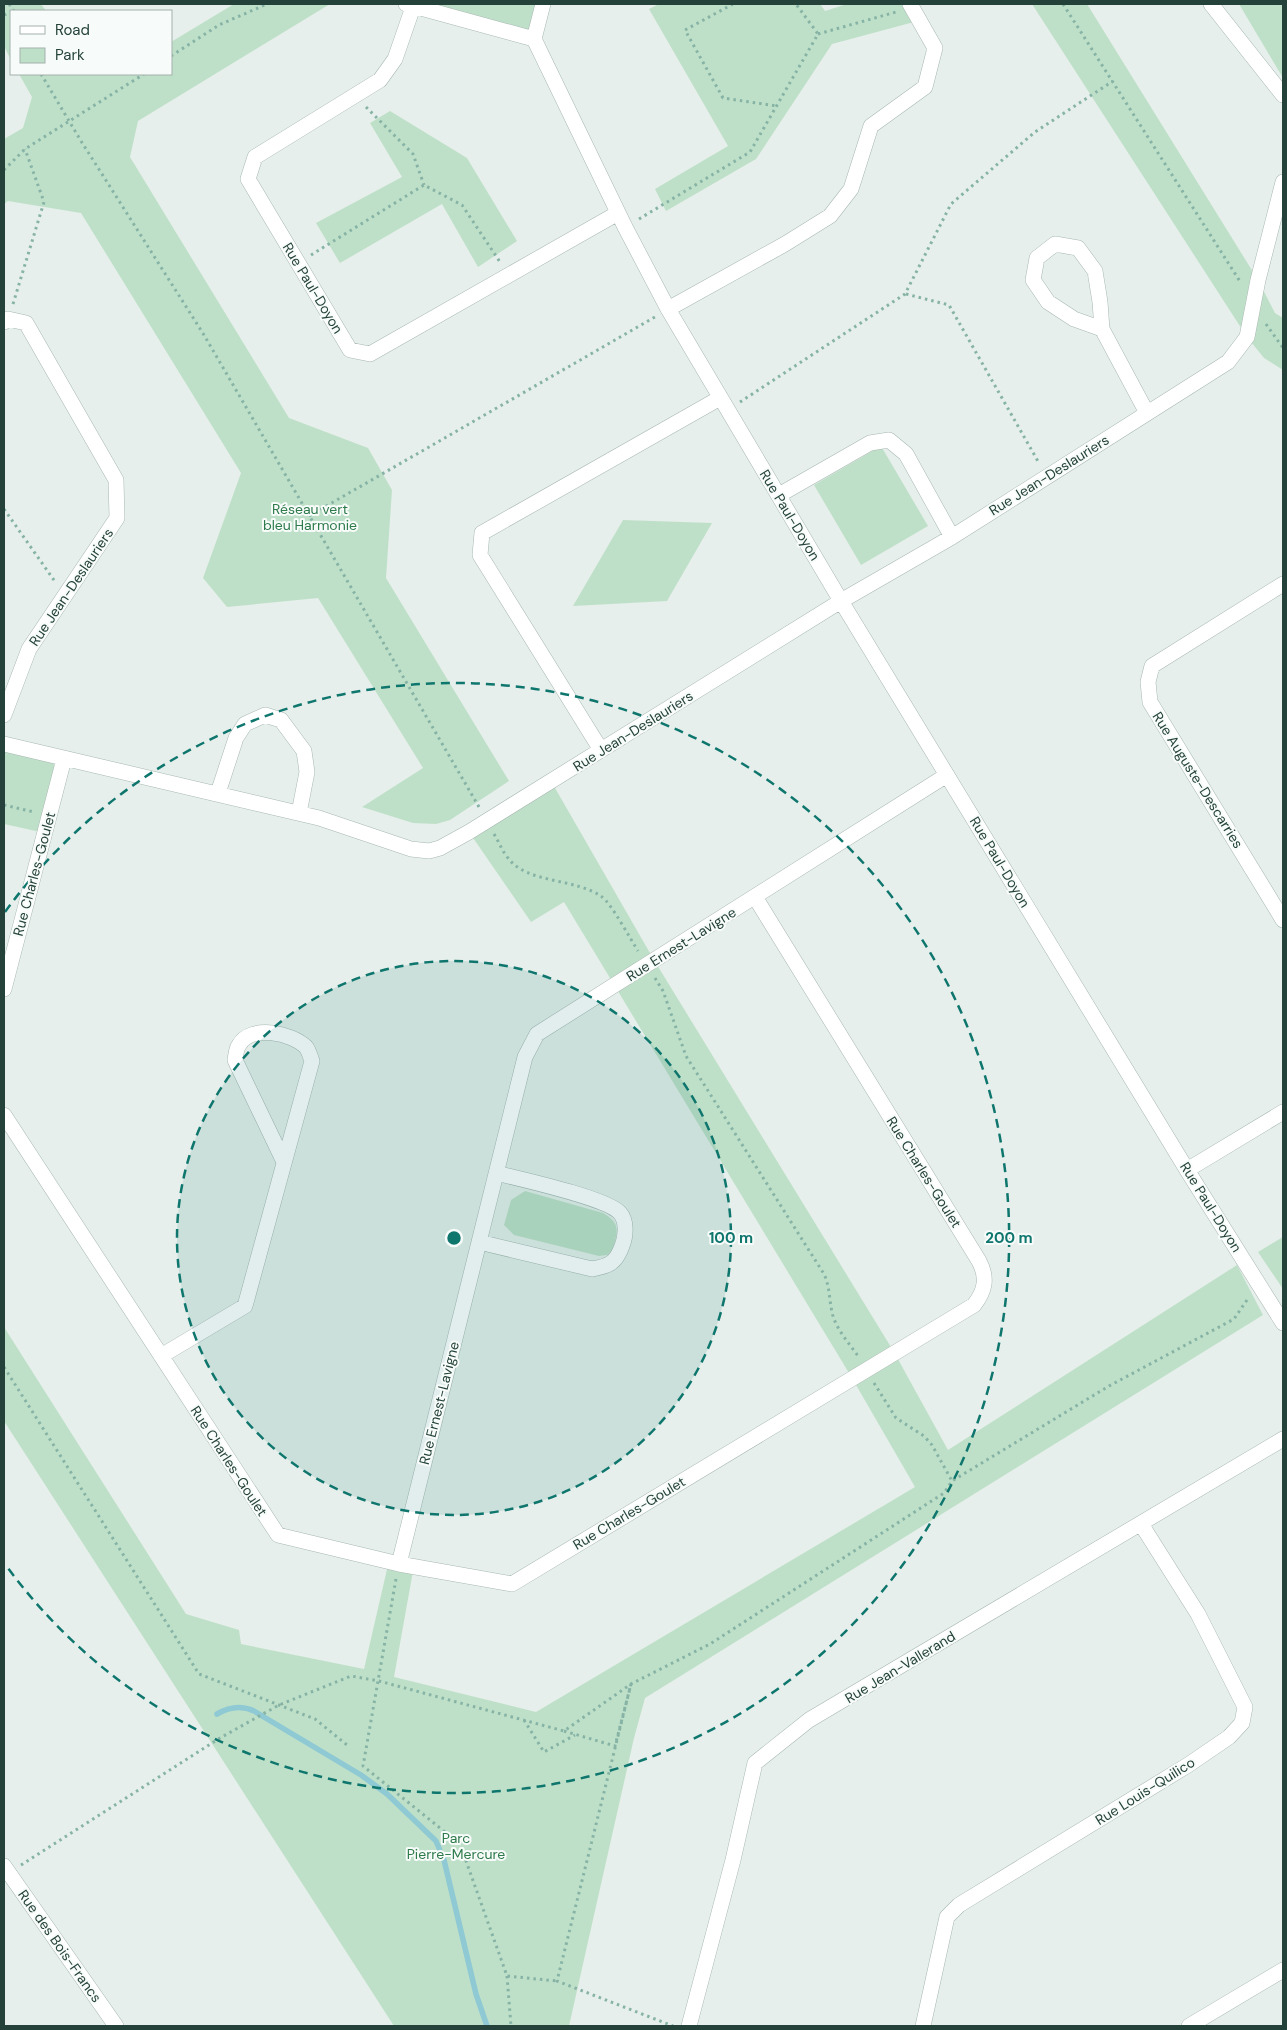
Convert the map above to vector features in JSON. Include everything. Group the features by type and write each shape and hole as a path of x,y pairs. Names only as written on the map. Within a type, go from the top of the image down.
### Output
{"street":[{"path":"534,39 543,4"},
{"path":"1211,4 1283,95"},
{"name":"Rue Paul-Doyon","path":"618,212 370,354 350,350 248,179 256,158 380,80 395,59 409,5 534,39 618,212 625,227 668,309 947,776 1187,1170 1283,1323"},
{"path":"668,309 785,244 830,216 850,189 871,126 925,87 935,48 911,5"},
{"name":"Rue Jean-Deslauriers","path":"4,744 319,818 411,850 429,851 450,843 841,601 952,537 1228,362 1247,337 1283,182"},
{"path":"1102,330 1074,318 1048,302 1033,280 1037,258 1055,244 1078,248 1095,271 1102,330 1147,413"},
{"name":"Rue Jean-Deslauriers","path":"4,715 29,649 117,518 116,480 26,323 6,320"},
{"path":"601,750 480,555 482,533 724,404"},
{"path":"779,495 870,443 889,440 906,454 952,537"},
{"name":"Rue Auguste-Descarries","path":"1283,584 1152,666 1148,682 1150,702 1283,920"},
{"path":"218,793 236,738 246,724 265,715 281,720 304,751 307,772 298,813"},
{"name":"Rue Charles-Goulet","path":"4,989 64,759"},
{"name":"Rue Ernest-Lavigne","path":"399,1564 525,1057 537,1034 947,776"},
{"name":"Rue Charles-Goulet","path":"4,1114 278,1535 399,1564 512,1584 974,1305 982,1294 985,1282 984,1270 755,897"},
{"path":"161,1356 245,1306 312,1061 308,1049 297,1040 263,1031 245,1038 238,1046 236,1060 284,1162"},
{"path":"1187,1170 1283,1112"},
{"path":"479,1242 592,1269 603,1267 616,1260 623,1244 626,1225 620,1213 603,1201 496,1173"},
{"name":"Rue Jean-Vallerand","path":"689,2026 733,1860 755,1763 810,1720 1283,1439"},
{"name":"Rue Louis-Quilico","path":"923,2026 947,1917 959,1905 1188,1765 1229,1738 1242,1723 1245,1706 1198,1614 1141,1524"},
{"name":"Rue des Bois-Francs","path":"6,1870 116,2026"},
{"path":"1189,2026 1283,1970"}],"path":[{"path":"172,55 219,25 267,4"},
{"path":"733,4 685,30 723,98 777,106"},
{"path":"796,4 818,34"},
{"path":"1063,4 1254,302"},
{"path":"625,227 750,152 818,34 911,5"},
{"path":"42,75 204,335 508,859 520,868 532,873 591,890 604,898 663,992 686,1056 824,1274 829,1286 832,1312 836,1323 896,1418 924,1436 932,1445 952,1481"},
{"path":"4,170 25,149 142,75"},
{"path":"724,404 905,294 951,204 1035,132 1112,81"},
{"path":"354,95 413,154 424,185 462,205 509,275"},
{"path":"6,320 44,202 25,149"},
{"path":"298,263 424,185"},
{"path":"905,294 949,305 1047,476"},
{"path":"309,516 668,309"},
{"path":"4,509 65,595"},
{"path":"4,805 50,816"},
{"path":"564,1731 631,1684 710,1644 735,1628 944,1493 952,1481 1109,1386 1234,1319 1250,1295 1262,1288"},
{"path":"4,1367 199,1674 315,1719 347,1745"},
{"path":"399,1564 363,1766 460,1844 507,1976 511,2026"},
{"path":"6,1870 220,1738 279,1705 352,1676 379,1681 615,1746 631,1684"},
{"path":"557,1981 631,1684"},
{"path":"524,1720 544,1752 576,1734"},
{"path":"507,1976 557,1981 673,2026"}],"green space":[{"path":"4,4 41,4 45,10 10,10 10,58 4,46"},
{"name":"Réseau vert bleu Harmonie","path":"234,4 330,4 138,121 130,157 289,418 368,448 392,490 386,578 509,781 450,820 436,824 413,823 362,807 423,768 318,598 227,607 203,578 241,473 81,213 8,201 4,204 4,139 23,128 32,97 20,75 172,75 172,41"},
{"path":"406,4 543,4 534,39"},
{"path":"659,4 820,4 825,11 847,4 901,4 914,22 832,44 756,159 666,211 655,189 728,146 649,9"},
{"path":"1032,4 1087,4 1258,280 1275,313 1283,318 1283,370 1264,358 1247,337"},
{"path":"1239,4 1283,4 1283,78"},
{"path":"390,111 467,158 517,241 478,267 442,204 340,263 316,223 402,177 370,123"},
{"path":"881,446 928,526 861,565 814,485"},
{"path":"623,520 712,523 667,601 573,606"},
{"path":"4,744 64,759 45,833 4,824"},
{"name":"Parc Pierre-Mercure","path":"551,781 654,960 894,1352 948,1450 1237,1265 1263,1315 645,1698 634,1738 569,2026 394,2026 4,1421 4,1327 186,1614 239,1630 241,1644 364,1669 388,1565 413,1571 394,1677 536,1712 915,1487 852,1378 564,902 531,922 469,832"},
{"path":"525,1191 603,1213 609,1217 617,1229 613,1250 607,1255 599,1256 514,1235 504,1225 511,1200"},
{"path":"1283,1237 1283,1289 1258,1252"}],"waterway":[{"path":"217,1714 235,1708 254,1711 361,1775 387,1794 436,1841 444,1860 476,1994 487,2026"}]}
